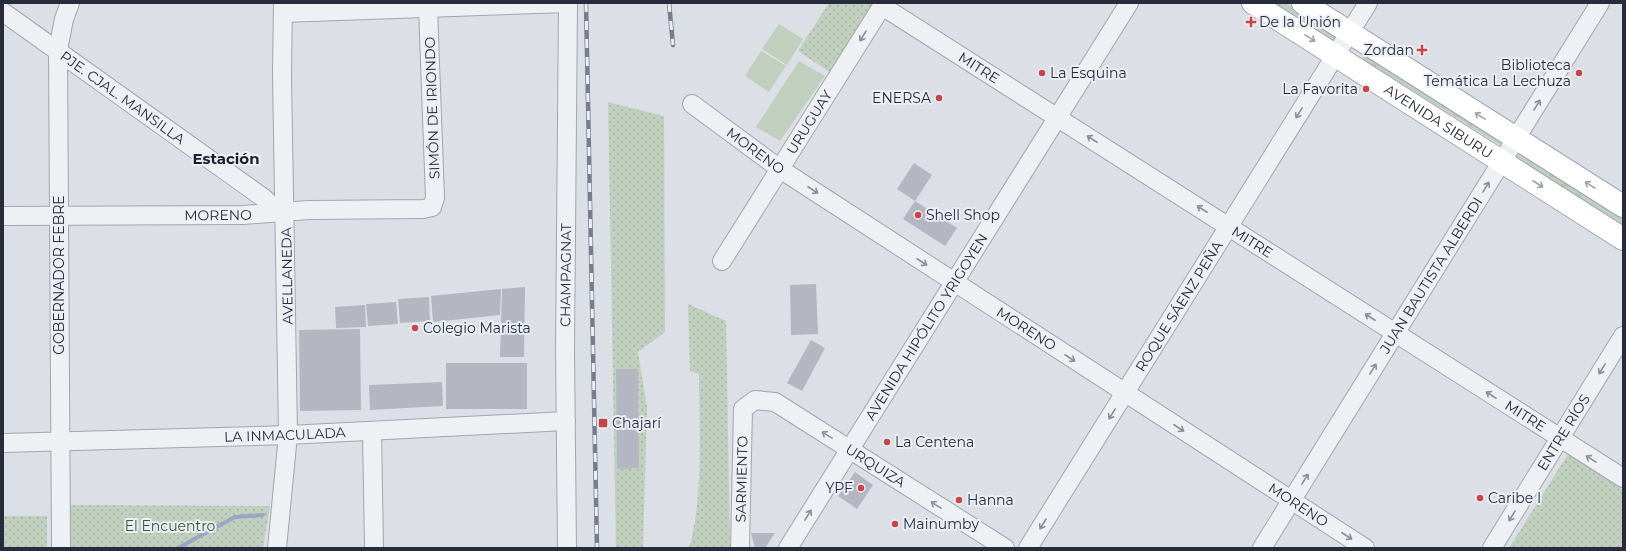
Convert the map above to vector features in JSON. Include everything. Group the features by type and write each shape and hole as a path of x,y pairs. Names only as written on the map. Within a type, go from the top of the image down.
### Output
{"main road":[{"name":"AVENIDA SIBURU","path":"1253,3 1336,54 1623,239"},
{"name":"AVENIDA SIBURU","path":"1303,3 1623,206"}],"street":[{"name":"GOBERNADOR FEBRE","path":"61,548 59,441 60,216 58,50 64,19 70,3"},
{"path":"283,8 428,8 470,5 568,3"},
{"name":"CHAMPAGNAT","path":"567,548 566,421 568,3"},
{"name":"AVENIDA HIPÓLITO YRIGOYEN","path":"788,548 1129,3"},
{"name":"ROQUE SÁENZ PEÑA","path":"1028,548 1368,3"},
{"name":"JUAN BAUTISTA ALBERDI","path":"1262,548 1600,3"},
{"name":"MITRE","path":"883,4 1395,334 1559,439 1623,478"},
{"name":"URUGUAY","path":"722,261 883,4"},
{"name":"AVELLANEDA","path":"277,548 288,435 282,213 283,8"},
{"name":"SIMÓN DE IRIONDO","path":"428,8 435,198 432,207"},
{"name":"PJE. CJAL. MANSILLA","path":"3,12 265,199 282,213"},
{"name":"MORENO","path":"692,104 780,169 1365,548"},
{"name":"MORENO","path":"3,216 243,215 309,210 423,210 432,207"},
{"name":"ENTRE RÍOS","path":"1492,548 1623,336"},
{"name":"URQUIZA","path":"743,409 755,400 775,402 1005,548"},
{"name":"SARMIENTO","path":"740,548 743,409"},
{"name":"LA INMACULADA","path":"3,443 288,435 566,421"},
{"path":"372,431 374,548"}],"green space":[{"path":"829,3 881,3 834,75 798,51"},
{"path":"1273,3 1286,3 1342,37 1338,43"},
{"path":"779,24 803,39 787,65 762,49"},
{"path":"761,51 786,66 769,92 745,76"},
{"path":"1365,54 1503,140 1500,145 1362,59"},
{"path":"799,61 825,76 780,141 756,127"},
{"path":"608,102 664,116 665,332 638,352 647,407 643,548 616,548"},
{"path":"1519,148 1623,215 1623,232 1511,159"},
{"path":"688,304 726,321 730,548 689,548 694,529 697,507 700,439 699,374 690,371"},
{"path":"1568,454 1623,490 1623,548 1509,548"},
{"name":"El Encuentro","path":"70,505 270,506 263,548 69,548"},
{"path":"3,516 47,516 47,548 3,548"}],"building":[{"path":"914,163 932,175 915,201 897,189"},
{"path":"915,201 957,228 945,246 903,219"},
{"path":"816,284 818,334 791,335 790,285"},
{"path":"525,287 524,357 500,357 502,289"},
{"path":"501,289 500,315 433,322 431,296"},
{"path":"429,297 430,321 400,323 398,299"},
{"path":"396,302 398,324 368,326 366,304"},
{"path":"365,305 366,327 336,328 335,307"},
{"path":"360,329 361,410 300,411 299,330"},
{"path":"811,340 825,348 802,391 787,383"},
{"path":"446,363 527,363 527,409 446,409"},
{"path":"616,369 638,369 639,468 617,469"},
{"path":"442,382 443,406 370,410 369,385"},
{"path":"855,472 873,485 857,509 838,496"},
{"path":"751,533 775,533 765,548 755,548"}],"waterway":[{"path":"178,548 235,517 263,515"}],"railway":[{"path":"586,3 597,548"},
{"path":"669,3 673,45"}],"place":[{"name":"De la Unión","path":"1251,22"},
{"name":"Zordan","path":"1422,50"},
{"name":"La Esquina","path":"1042,73"},
{"name":"Biblioteca Temática La Lechuza","path":"1579,73"},
{"name":"La Favorita","path":"1366,89"},
{"name":"ENERSA","path":"939,98"},
{"name":"Shell Shop","path":"918,215"},
{"name":"Colegio Marista","path":"415,328"},
{"name":"Chajarí","path":"603,423"},
{"name":"La Centena","path":"887,442"},
{"name":"YPF","path":"861,488"},
{"name":"Caribe I","path":"1480,498"},
{"name":"Hanna","path":"959,500"},
{"name":"Mainumby","path":"895,524"}],"district":[{"name":"Estación","path":"226,159"}]}
